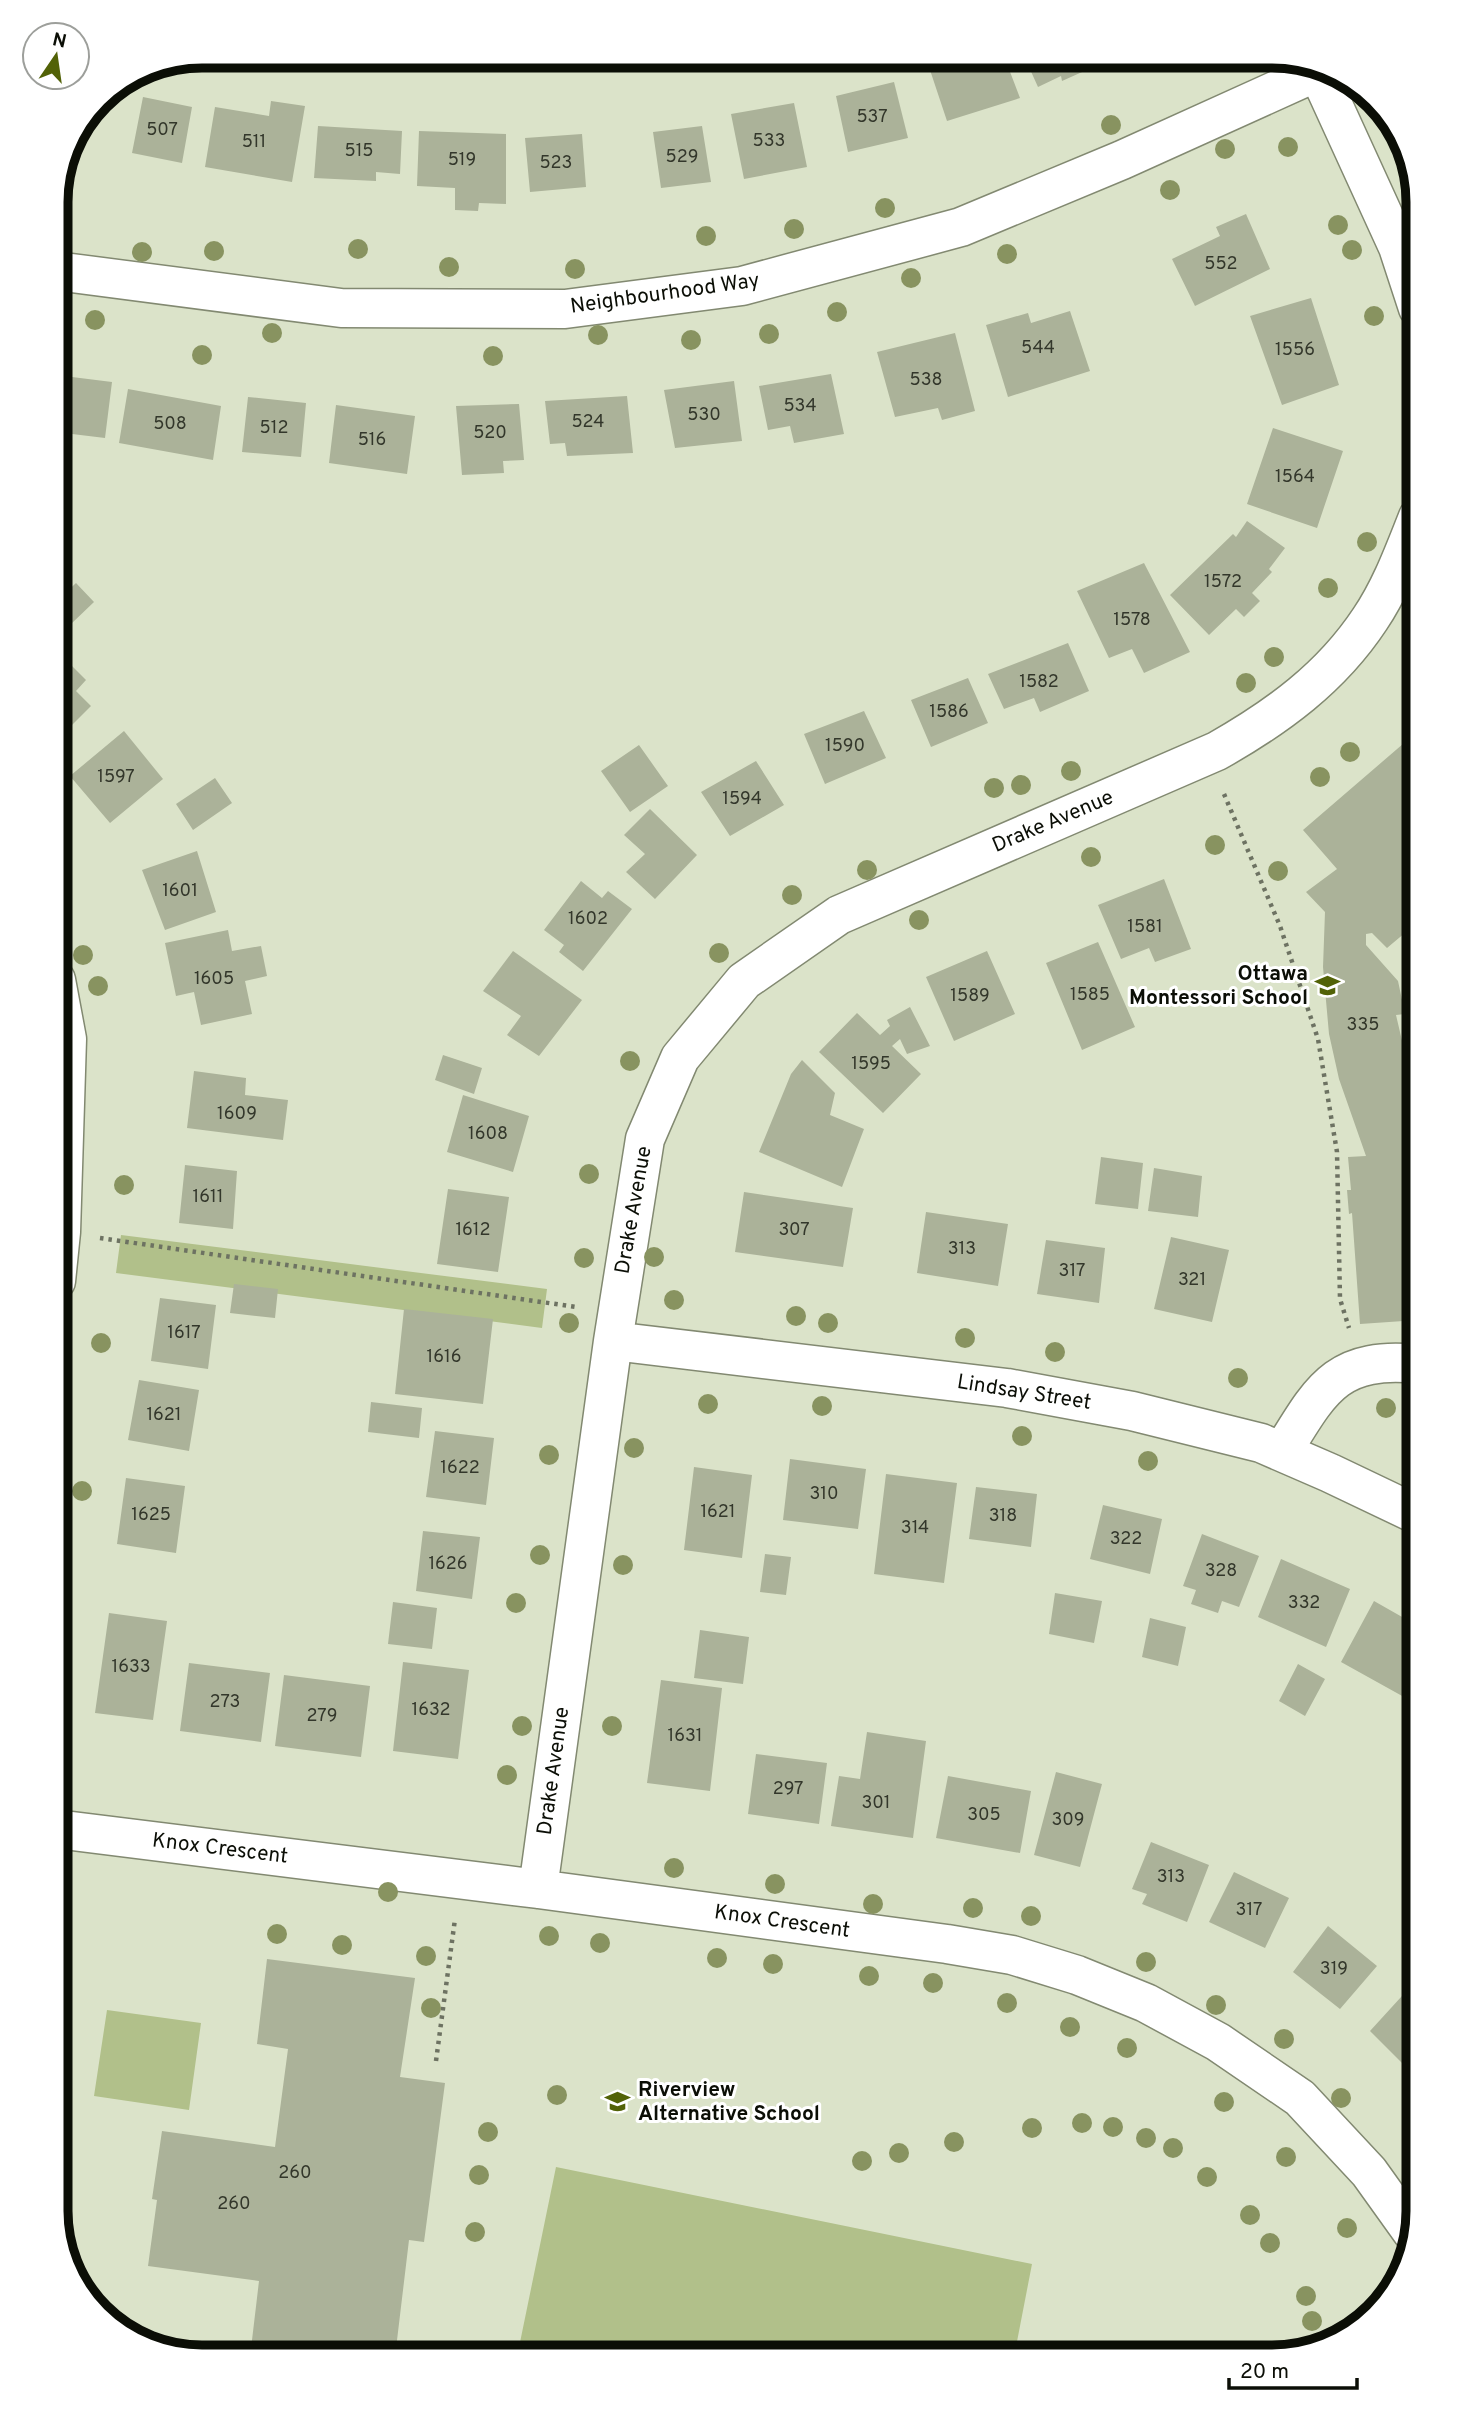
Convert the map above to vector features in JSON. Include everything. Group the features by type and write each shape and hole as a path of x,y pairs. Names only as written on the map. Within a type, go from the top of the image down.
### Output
{"street":[{"name":"Neighbourhood Way","path":"69,273 341,308 565,309 742,286 961,227 1122,160 1312,74"},
{"path":"1323,79 1398,247 1406,271"},
{"name":"Drake Avenue","path":"538,1889 615,1327 645,1139 680,1058 744,981 839,915 1208,755 1259,727 1293,703 1336,665 1371,619 1406,547"},
{"name":"Lindsay Street","path":"615,1327 1007,1388 1132,1411 1236,1436 1282,1452 1406,1509"},
{"path":"1282,1452 1330,1382 1355,1367 1389,1361 1406,1363"},
{"name":"Knox Crescent","path":"68,1831 538,1889 1012,1955 1077,1975 1146,2003 1218,2042 1300,2098 1369,2172 1405,2223"}],"path":[{"path":"1208,755 1280,926 1318,1039 1338,1152 1340,1299 1351,1335"},
{"path":"68,1262 615,1327"},
{"path":"436,2061 456,1912"}],"green space":[{"path":"121,1235 547,1289 542,1328 116,1273"},
{"path":"107,2010 201,2023 189,2110 94,2096"},
{"path":"556,2167 1032,2264 1016,2345 520,2344"}],"building":[{"path":"930,69 1009,69 1020,98 947,121"},
{"path":"1030,69 1089,69 1062,81 1061,76 1038,87"},
{"path":"894,82 908,138 848,152 836,96"},
{"path":"143,97 192,107 182,163 132,153"},
{"path":"271,101 305,106 292,182 205,167 215,107 269,116"},
{"path":"794,103 807,167 744,179 731,114"},
{"path":"318,126 402,131 400,174 376,172 376,181 314,178"},
{"path":"702,126 711,182 661,188 653,132"},
{"path":"419,131 506,134 506,204 479,203 478,211 455,210 455,188 417,186"},
{"path":"582,134 586,187 530,192 525,138"},
{"path":"82,144 81,156 77,156"},
{"path":"1246,214 1270,269 1195,306 1172,259 1220,236 1216,227"},
{"path":"1311,298 1339,385 1282,405 1250,316"},
{"path":"1070,311 1090,371 1008,397 986,325 1028,313 1031,323"},
{"path":"955,333 975,411 942,420 938,408 895,417 877,352"},
{"path":"831,374 844,434 794,443 790,426 768,430 759,386"},
{"path":"69,377 112,382 105,438 69,434"},
{"path":"734,381 742,441 675,448 664,390"},
{"path":"128,389 221,406 213,460 119,443"},
{"path":"627,396 633,453 567,456 565,443 550,444 545,401"},
{"path":"248,397 306,403 301,457 242,452"},
{"path":"519,404 524,460 503,461 504,473 462,475 456,406"},
{"path":"336,405 415,416 407,474 329,463"},
{"path":"1273,428 1343,451 1317,528 1247,504"},
{"path":"1247,521 1285,548 1269,569 1272,572 1252,593 1260,601 1244,617 1236,609 1209,635 1170,595 1233,534 1236,537"},
{"path":"1144,563 1190,652 1144,673 1132,649 1109,658 1077,591"},
{"path":"76,583 94,602 71,624 69,622 69,590"},
{"path":"1068,643 1089,691 1040,712 1034,698 1004,709 988,674"},
{"path":"69,663 86,680 76,691 91,706 69,728"},
{"path":"968,678 988,723 931,747 911,700"},
{"path":"864,711 886,758 825,784 804,734"},
{"path":"124,731 163,779 110,823 70,776"},
{"path":"1406,741 1406,932 1387,948 1372,933 1366,934 1366,945 1398,981 1405,1014 1396,1015 1403,1045 1406,1045 1406,1321 1360,1324 1352,1213 1349,1214 1347,1190 1351,1190 1348,1157 1366,1156 1339,1079 1329,1034 1323,967 1325,912 1306,892 1337,869 1303,830"},
{"path":"639,745 668,786 630,812 601,771"},
{"path":"756,761 784,805 730,836 701,792"},
{"path":"215,778 232,803 193,830 176,804"},
{"path":"650,809 697,855 655,899 626,872 645,854 624,835"},
{"path":"197,851 216,912 165,930 142,870"},
{"path":"1164,879 1191,949 1155,962 1149,948 1121,959 1098,905"},
{"path":"581,881 602,898 608,891 632,909 583,971 559,952 564,945 544,930"},
{"path":"228,930 232,951 261,946 267,976 245,981 252,1014 201,1025 194,992 176,996 165,943"},
{"path":"1098,942 1135,1027 1082,1050 1046,963"},
{"path":"513,951 582,1000 539,1056 507,1035 521,1016 483,991"},
{"path":"987,951 1015,1014 954,1041 926,977"},
{"path":"910,1007 930,1046 907,1054 900,1039 892,1046 921,1074 883,1113 819,1052 857,1013 880,1035 890,1026 887,1020"},
{"path":"443,1055 482,1068 474,1094 435,1080"},
{"path":"802,1060 835,1093 830,1115 864,1129 842,1187 759,1152 791,1074"},
{"path":"194,1071 246,1078 245,1095 288,1100 283,1140 187,1128"},
{"path":"463,1095 529,1116 513,1172 447,1152"},
{"path":"1101,1157 1143,1163 1138,1209 1095,1204"},
{"path":"185,1165 237,1171 233,1229 179,1223"},
{"path":"1154,1168 1202,1176 1198,1217 1148,1211"},
{"path":"448,1189 509,1197 498,1272 437,1264"},
{"path":"744,1192 853,1208 843,1267 735,1252"},
{"path":"926,1212 1008,1224 998,1286 917,1273"},
{"path":"1171,1237 1229,1250 1212,1322 1154,1309"},
{"path":"1046,1240 1105,1248 1099,1303 1037,1294"},
{"path":"234,1284 278,1289 275,1318 230,1313"},
{"path":"160,1298 216,1305 208,1369 151,1361"},
{"path":"404,1309 493,1319 483,1404 395,1394"},
{"path":"139,1380 199,1390 189,1451 128,1440"},
{"path":"371,1402 422,1408 419,1438 368,1432"},
{"path":"435,1431 494,1438 486,1505 426,1497"},
{"path":"790,1459 866,1469 858,1529 783,1520"},
{"path":"694,1467 752,1475 742,1558 684,1550"},
{"path":"886,1474 957,1483 944,1583 874,1574"},
{"path":"126,1478 185,1486 176,1553 117,1544"},
{"path":"976,1487 1037,1494 1031,1547 969,1539"},
{"path":"1103,1505 1162,1519 1150,1574 1090,1559"},
{"path":"423,1531 480,1537 472,1599 416,1591"},
{"path":"1202,1534 1259,1556 1239,1607 1222,1601 1218,1613 1191,1604 1196,1590 1183,1586"},
{"path":"765,1554 791,1557 786,1595 760,1592"},
{"path":"1281,1559 1350,1589 1326,1647 1258,1617"},
{"path":"1055,1593 1102,1601 1094,1643 1049,1634"},
{"path":"1374,1601 1406,1619 1406,1698 1341,1662"},
{"path":"393,1602 437,1608 432,1649 388,1644"},
{"path":"109,1613 167,1621 153,1720 95,1713"},
{"path":"1150,1618 1186,1627 1178,1666 1142,1657"},
{"path":"700,1630 749,1637 743,1684 694,1678"},
{"path":"403,1662 469,1670 458,1759 393,1751"},
{"path":"189,1663 270,1673 261,1742 180,1731"},
{"path":"1298,1664 1325,1679 1305,1716 1279,1701"},
{"path":"284,1675 370,1686 361,1757 275,1746"},
{"path":"661,1680 722,1688 710,1791 647,1783"},
{"path":"867,1732 926,1741 913,1838 831,1826 839,1776 860,1779"},
{"path":"756,1754 827,1763 819,1824 748,1814"},
{"path":"1056,1772 1102,1784 1080,1867 1034,1855"},
{"path":"948,1776 1031,1791 1020,1853 936,1838"},
{"path":"1151,1842 1209,1865 1187,1922 1142,1904 1147,1894 1132,1889"},
{"path":"1234,1872 1289,1898 1265,1948 1209,1922"},
{"path":"1328,1926 1377,1966 1340,2009 1293,1972"},
{"path":"267,1959 415,1978 400,2077 445,2083 424,2242 409,2240 397,2344 252,2344 259,2281 148,2266 157,2200 152,2199 162,2131 275,2147 288,2049 257,2044"},
{"path":"1406,1992 1406,2067 1370,2031"}],"place":[{"name":"Ottawa Montessori School","path":"1328,986"},
{"name":"Riverview Alternative School","path":"618,2102"}]}
